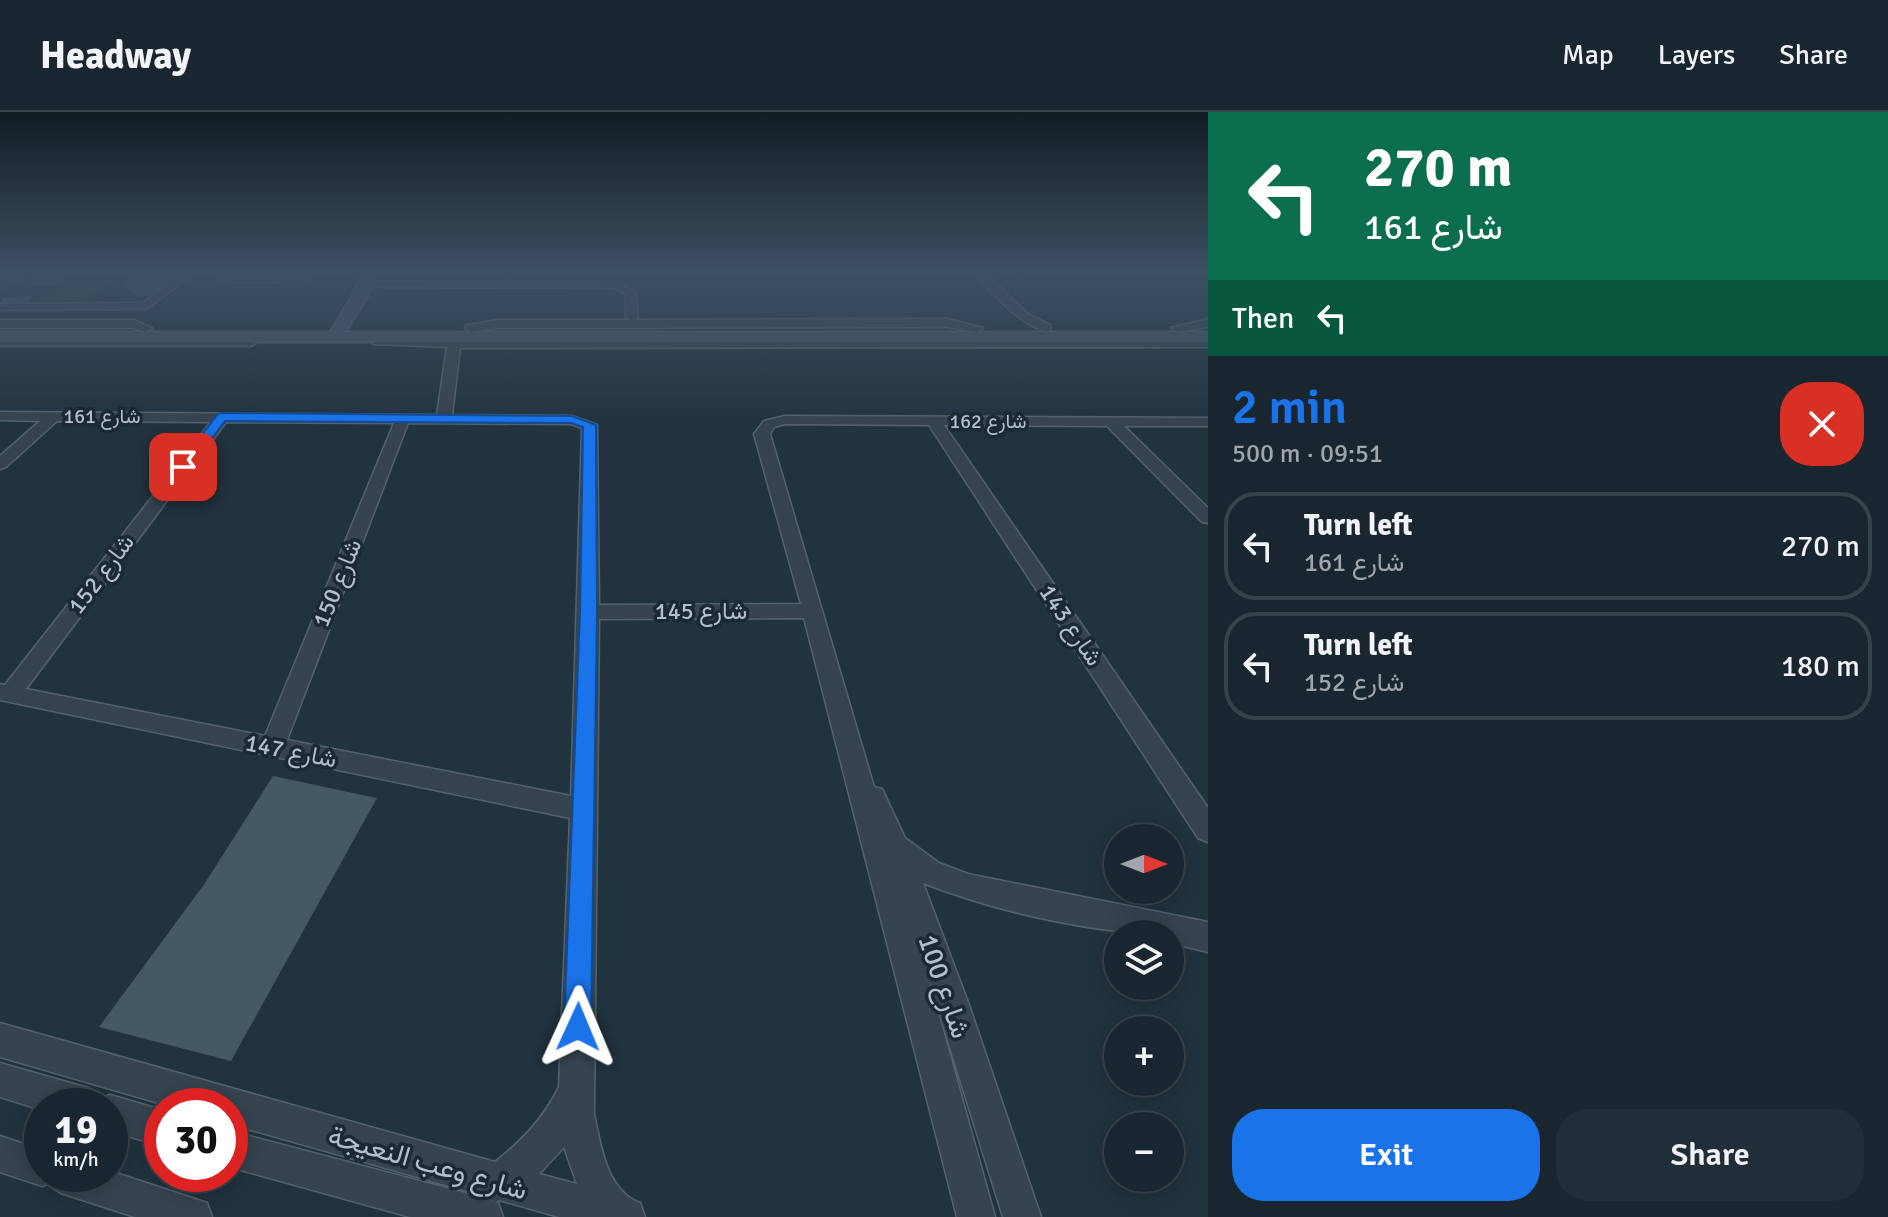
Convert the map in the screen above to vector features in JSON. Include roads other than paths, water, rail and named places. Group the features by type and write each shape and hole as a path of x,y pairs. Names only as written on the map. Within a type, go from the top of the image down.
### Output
{"street":[{"path":"329,333 338,323"},
{"path":"613,325 619,323"},
{"path":"644,323 649,325"},
{"path":"471,328 499,324 947,323 977,328"},
{"path":"0,339 471,328 977,328 1016,323"},
{"path":"1022,323 1046,328 1208,326"},
{"path":"0,326 134,324 146,328"},
{"path":"0,326 430,338 1208,340"},
{"path":"896,337 941,333 1030,333 1046,328"},
{"path":"88,343 116,337"},
{"path":"430,338 454,344"},
{"path":"0,339 88,343 392,341 454,344 1208,340"},
{"path":"444,418 454,344"},
{"name":"شارع 161","path":"0,416 444,418 572,420 587,423 591,429 589,612"},
{"path":"0,464 54,416"},
{"name":"شارع 152","path":"5,693 222,417"},
{"name":"شارع 150","path":"272,748 403,418"},
{"name":"شارع 162","path":"769,424 785,420 1208,422"},
{"name":"شارع 143","path":"934,421 1208,830"},
{"path":"1110,421 1208,518"},
{"name":"شارع 100","path":"769,424 762,434 856,760 874,842 968,1207"},
{"name":"شارع 145","path":"589,612 814,611"},
{"path":"589,612 576,1114 586,1164 619,1214"},
{"name":"شارع 147","path":"5,693 583,809"},
{"name":"شارع 100","path":"856,760 896,847 921,914 1022,1217"},
{"path":"896,847 929,872 968,887 1208,937"},
{"path":"921,914 928,902 939,894 968,887"},
{"name":"شارع وعب النعيجة","path":"0,1040 167,1088"},
{"path":"0,1080 27,1088"},
{"path":"490,1200 540,1149 561,1121 576,1090"},
{"name":"شارع وعب النعيجة","path":"248,1113 490,1200"},
{"path":"0,1154 24,1162"},
{"name":"شارع وعب النعيجة","path":"248,1154 315,1174 490,1200 619,1214"},
{"path":"116,1192 193,1217"}]}
